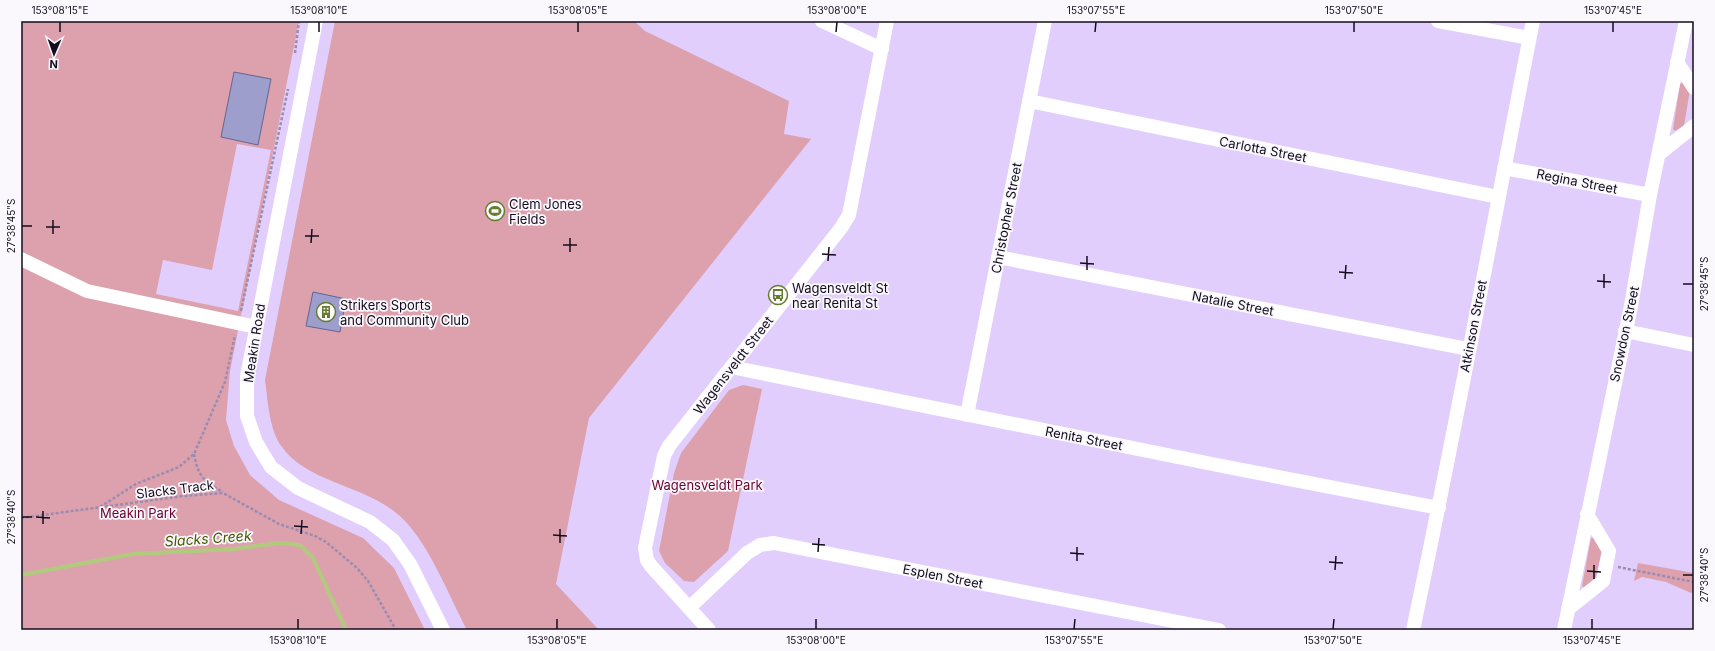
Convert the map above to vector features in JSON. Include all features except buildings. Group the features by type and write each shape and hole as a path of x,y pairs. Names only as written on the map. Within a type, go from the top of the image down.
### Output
{"street":[{"name":"Meakin Road","path":"316,21 247,376 247,416 260,448 271,466 298,488 365,519 392,540 410,564 444,630"},
{"path":"822,21 882,49"},
{"name":"Wagensveldt Street","path":"709,630 647,560 645,548 664,456 669,446 841,228 849,215 887,21"},
{"name":"Christopher Street","path":"967,415 1045,21"},
{"path":"1438,21 1529,38"},
{"name":"Atkinson Street","path":"1413,630 1439,508 1468,350 1533,21"},
{"name":"Snowdon Street","path":"1564,630 1686,21"},
{"path":"1677,62 1694,88"},
{"name":"Carlotta Street","path":"1029,101 1498,196"},
{"path":"1659,154 1694,126"},
{"name":"Regina Street","path":"1504,168 1650,195"},
{"name":"Natalie Street","path":"998,257 1468,350"},
{"path":"21,259 87,291 256,327"},
{"path":"1625,331 1694,346"},
{"name":"Renita Street","path":"731,367 1439,508"},
{"path":"1568,609 1603,581 1609,550 1587,514"},
{"name":"Esplen Street","path":"689,608 747,553 760,545 774,543 1219,630"}],"path":[{"path":"294,58 299,21"},
{"path":"100,507 136,484 179,467 194,454 225,382 290,81"},
{"path":"194,454 196,467 200,476 223,493"},
{"name":"Slacks Track","path":"21,518 100,507 223,493 267,518 316,536 326,542 357,568 368,581 396,630"},
{"path":"1606,564 1694,582"}],"green space":[{"name":"Meakin Park","path":"21,21 299,21 230,371 226,420 234,446 250,475 279,500 363,538 394,568 425,630 21,630","holes":["234,72 271,80 258,145 221,137","237,144 271,150 238,311 156,294 163,260 212,270"]},
{"path":"335,21 634,21 645,31 789,101 784,134 811,139 589,418 556,584 599,630 467,630 422,543 403,519 389,508 373,499 307,469 293,459 282,447 274,432 268,406 265,380","holes":["313,293 346,299 340,332 306,326"]},
{"path":"1684,82 1690,90 1684,126 1675,131 1673,129 1680,84"},
{"name":"Wagensveldt Park","path":"743,385 762,389 728,551 694,582 684,581 665,563 659,551 674,473 681,453 729,390"},
{"path":"1591,538 1595,538 1602,550 1594,585 1585,588 1582,586"},
{"path":"1638,563 1694,573 1694,591 1691,593 1666,582 1642,577 1634,581"}],"waterway":[{"name":"Slacks Creek","path":"21,575 133,554 234,549 279,543 300,545 313,558 346,630"}],"place":[{"name":"Clem Jones Fields","path":"495,211"},
{"name":"Wagensveldt St near Renita St","path":"778,295"},
{"name":"Strikers Sports and Community Club","path":"326,312"}]}
